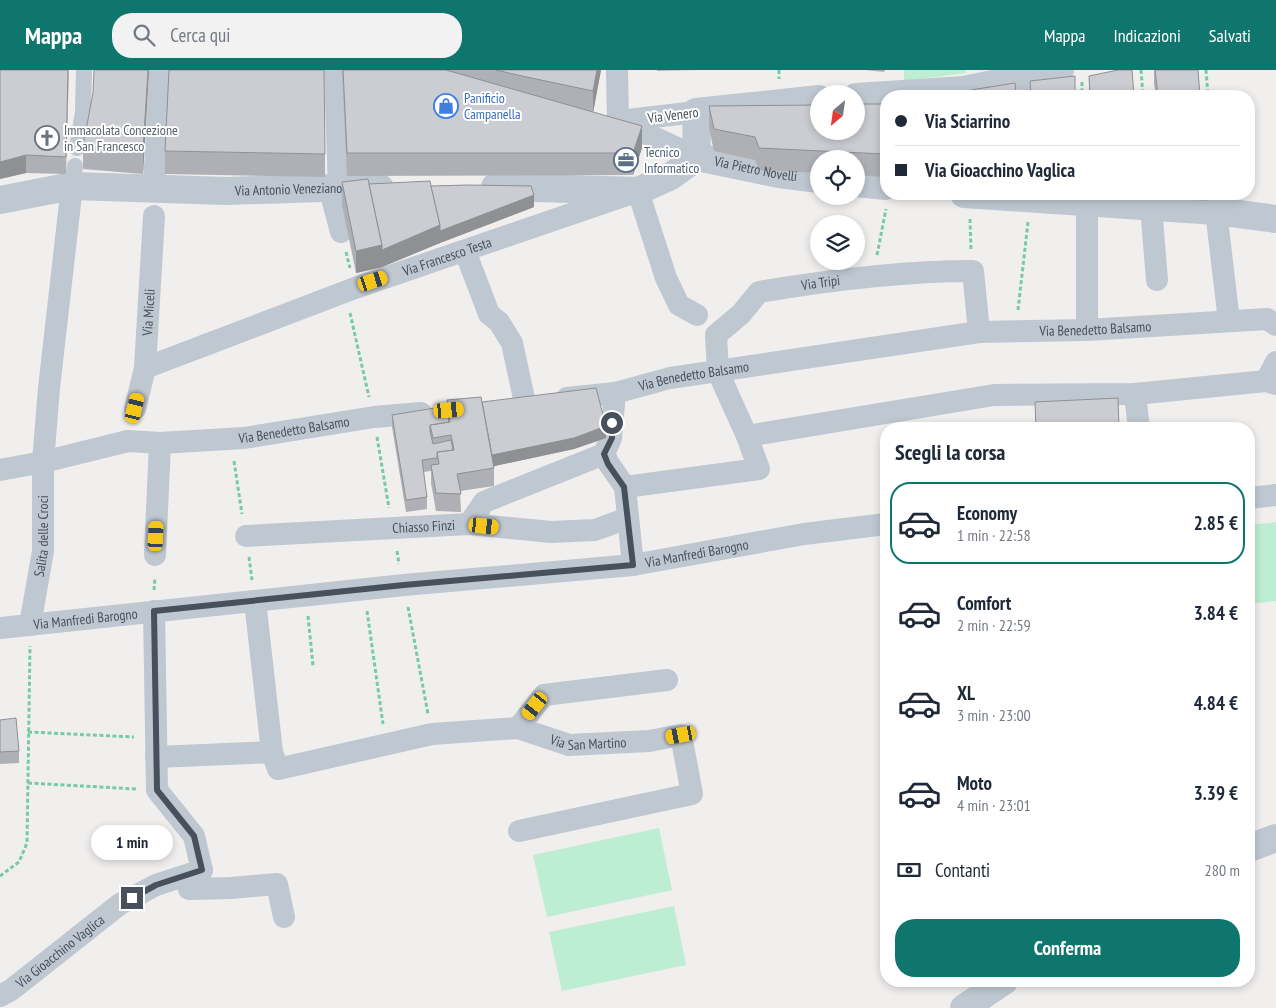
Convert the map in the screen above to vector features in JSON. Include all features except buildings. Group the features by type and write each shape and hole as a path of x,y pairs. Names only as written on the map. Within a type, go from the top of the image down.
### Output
{"street":[{"path":"78,148 83,112 84,70"},
{"path":"154,188 160,70"},
{"path":"335,70 334,188 341,232"},
{"path":"608,120 617,70"},
{"path":"964,90 981,78 1060,70"},
{"path":"865,96 880,95"},
{"name":"Via Venero","path":"608,120 810,100"},
{"path":"473,186 638,190 671,176 697,157 696,112"},
{"name":"Via Pietro Novelli","path":"608,120 697,157 779,174 810,178"},
{"name":"Via Antonio Veneziano","path":"0,200 74,176 154,188 226,191 406,187"},
{"name":"Salita delle Croci","path":"30,626 43,551 43,462 74,176"},
{"path":"865,186 880,192"},
{"path":"638,190 666,278 679,305 696,315"},
{"name":"Via Francesco Testa","path":"145,368 350,289 638,190"},
{"path":"1053,200 1216,211 1276,218"},
{"path":"1087,203 1087,330"},
{"path":"1151,207 1157,280"},
{"path":"1216,211 1228,321"},
{"name":"Via Miceli","path":"135,408 145,368 154,216"},
{"name":"Via Benedetto Balsamo","path":"465,251 489,314 498,322 512,343 515,404 615,393 670,378 979,332 1087,330 1267,319 1276,325"},
{"path":"973,270 979,332"},
{"name":"Via Tripi","path":"718,372 716,334 741,314 759,292 811,283 920,271 973,270"},
{"path":"624,487 758,469 747,436 718,372"},
{"path":"747,436 994,395 1135,394 1273,376"},
{"path":"615,393 612,438 606,459 624,487 633,565"},
{"path":"1135,394 1138,422"},
{"name":"Via Benedetto Balsamo","path":"0,469 43,462 128,441 160,443 244,438 374,417 440,411"},
{"path":"155,555 160,443"},
{"path":"469,524 484,502 606,459"},
{"path":"1255,497 1276,495"},
{"name":"Chiasso Finzi","path":"246,536 469,524 551,532 595,530 628,518"},
{"name":"Via Manfredi Barogno","path":"0,628 404,585 633,565 804,534 880,525"},
{"path":"155,747 272,752 255,601"},
{"path":"154,611 157,790 194,836 202,870 189,889 277,884 284,917"},
{"path":"518,728 544,695 668,680"},
{"name":"Via San Martino","path":"272,752 278,769 432,734 518,728 569,745 649,741 681,735 692,794 518,831"},
{"path":"1255,846 1276,838"},
{"name":"Via Gioacchino Vaglica","path":"0,996 11,990 120,904 156,885 202,870"},
{"path":"964,1008 995,987"}],"path":[{"path":"1141,70 1143,90"},
{"path":"1206,70 1208,90"},
{"path":"873,276 886,200"},
{"path":"968,200 973,270"},
{"path":"1016,331 1030,200"},
{"path":"341,232 392,528 432,734"},
{"path":"154,611 155,555"},
{"path":"364,589 385,744"},
{"path":"306,595 313,666"},
{"path":"0,876 19,862 27,843 30,626"},
{"path":"28,732 155,747"},
{"path":"28,783 157,790"}],"green space":[{"path":"904,70 965,70 966,73 904,81"},
{"path":"1276,522 1276,601 1255,603 1255,524"},
{"path":"659,828 672,890 547,917 533,855"},
{"path":"674,906 686,965 562,991 549,932"}],"place":[{"name":"Panificio Campanella","path":"446,106"},
{"name":"Immacolata Concezione in San Francesco","path":"47,138"},
{"name":"Tecnico Informatico","path":"626,160"}],"route":[{"path":"132,898 156,885 202,870 194,836 157,790 154,611 404,585 633,565 624,487 608,464 604,454 612,438 612,423"}]}
